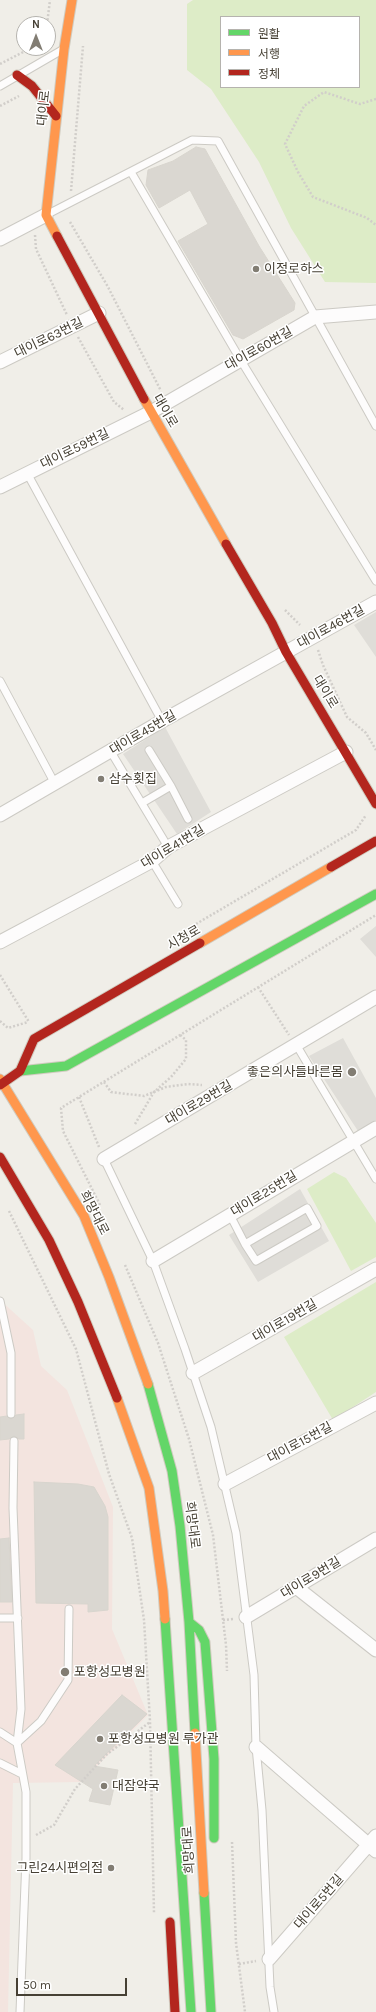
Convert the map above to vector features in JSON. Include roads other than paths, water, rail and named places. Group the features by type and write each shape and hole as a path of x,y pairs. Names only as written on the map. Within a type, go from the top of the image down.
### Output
{"main road":[{"name":"대이로","path":"71,0 56,116 46,216 151,412 272,623 286,652 376,804"},
{"path":"17,75 32,86 56,116"},
{"name":"시청로","path":"1,1083 20,1071 34,1039 376,841"},
{"path":"20,1071 66,1066 376,894"},
{"name":"희망대로","path":"1,1083 84,1216 109,1277 143,1369 172,1471 180,1526 189,1622 210,2012"},
{"name":"희망대로","path":"0,1157 49,1240 78,1302 94,1346 122,1410 149,1488 159,1552 191,2012"},
{"path":"156,1642 164,1622"},
{"path":"189,1622 199,1630 206,1642 214,1759 214,1844"},
{"path":"214,1905 215,1956 219,1984"},
{"path":"170,1914 175,2012"}],"street":[{"path":"0,239 46,216"},
{"name":"대이로60번길","path":"151,412 240,359 315,317 376,312"},
{"name":"대이로63번길","path":"0,362 99,313"},
{"name":"대이로59번길","path":"0,487 151,412"},
{"name":"대이로46번길","path":"286,652 376,602"},
{"name":"대이로45번길","path":"0,815 54,782 111,752 162,721 286,652"},
{"name":"대이로41번길","path":"0,942 152,861 168,847 346,752"},
{"name":"대이로29번길","path":"104,1159 297,1046 376,997"},
{"name":"대이로25번길","path":"153,1261 376,1128"},
{"name":"대이로19번길","path":"193,1373 376,1269"},
{"name":"대이로15번길","path":"225,1484 376,1403"},
{"name":"대이로9번길","path":"246,1617 376,1539"},
{"path":"296,1587 376,1650"},
{"name":"대이로5번길","path":"256,1747 374,1844 269,1959"}],"lane":[{"path":"0,86 64,49"},
{"path":"46,216 192,140 218,141 376,426"},
{"path":"131,172 240,359 376,581"},
{"path":"27,473 162,721"},
{"path":"0,681 54,782"},
{"path":"149,750 171,786 188,819"},
{"path":"111,752 168,847"},
{"path":"142,803 171,786"},
{"path":"152,861 178,904"},
{"path":"297,1046 376,1178"},
{"path":"104,1159 153,1261 193,1373 211,1427 236,1533 254,1675 256,1747 262,1810 270,1987 274,2012"},
{"path":"230,1215 245,1244 256,1261 317,1226 307,1208 245,1244"},
{"path":"0,1301 11,1353 11,1414"},
{"path":"14,1441 13,1508 21,1709 17,1743 26,1792 26,1840 20,2012"},
{"path":"17,1743 41,1721 68,1680 69,1609"},
{"path":"0,1618 18,1618"},
{"path":"0,1732 17,1743"},
{"path":"0,1763 22,1774"}],"place":[{"name":"이정로하스","path":"256,269"},
{"name":"삼수횟집","path":"101,779"},
{"name":"좋은의사들바른몸","path":"352,1072"},
{"name":"포항성모병원","path":"65,1672"},
{"name":"포항성모병원 루가관","path":"100,1739"},
{"name":"대잠약국","path":"104,1786"},
{"name":"그린24시편의점","path":"111,1868"}]}
